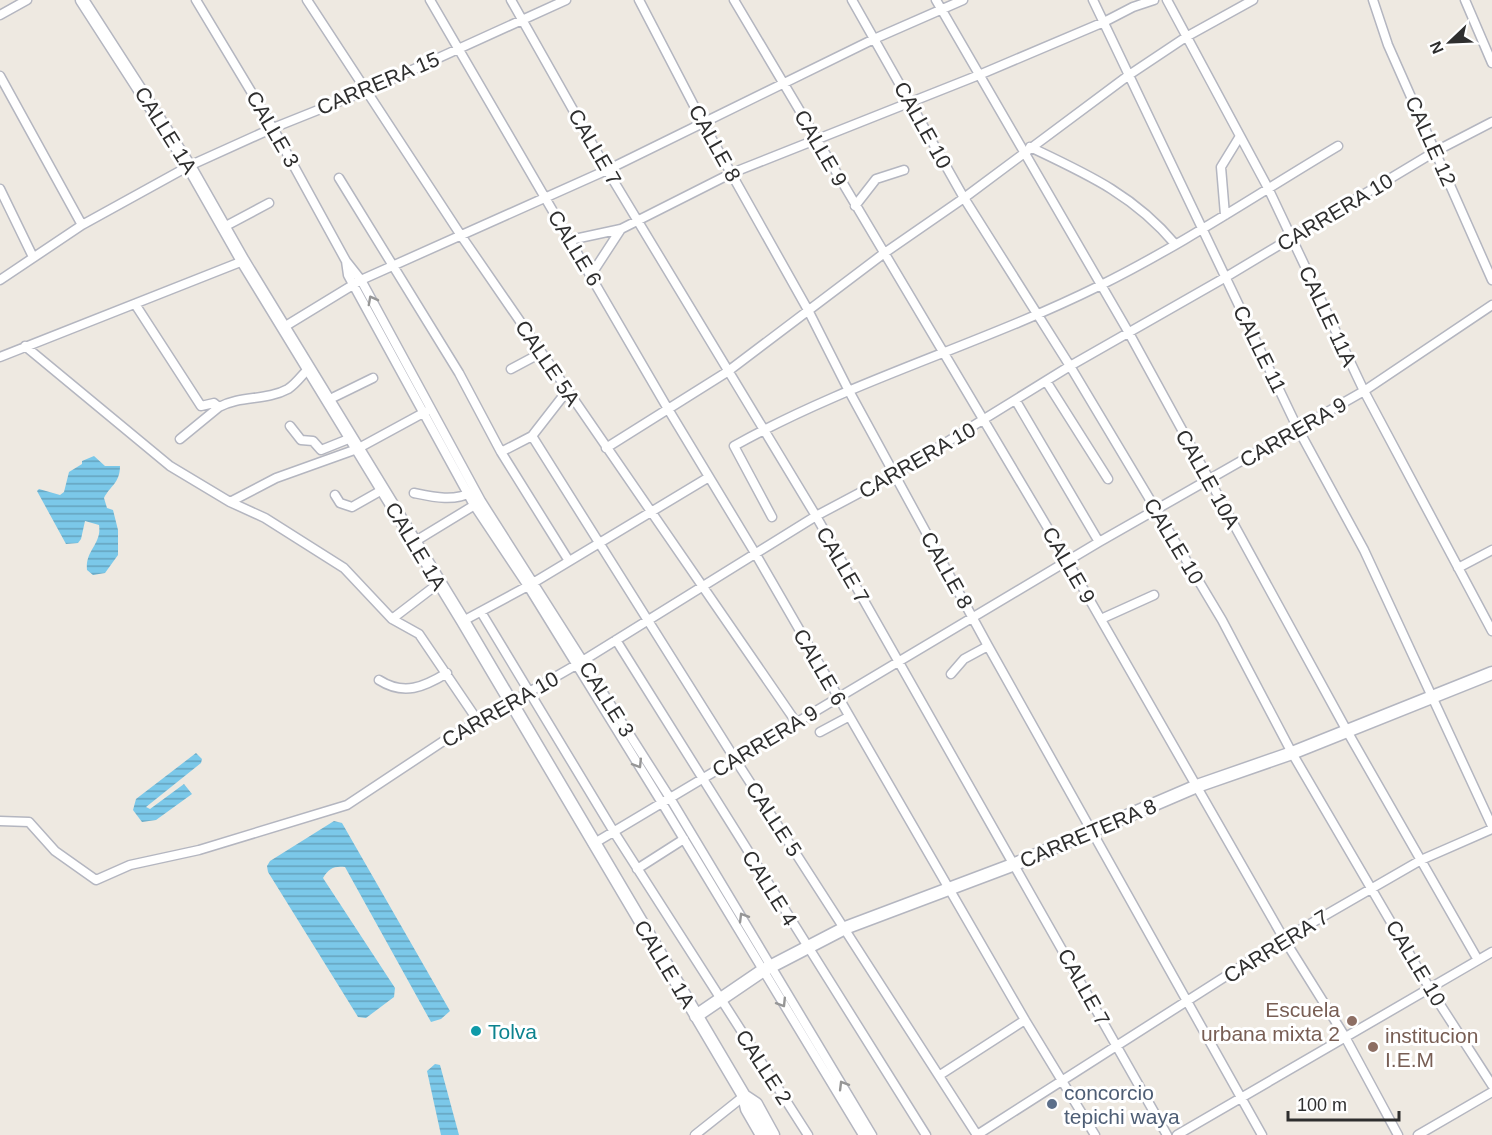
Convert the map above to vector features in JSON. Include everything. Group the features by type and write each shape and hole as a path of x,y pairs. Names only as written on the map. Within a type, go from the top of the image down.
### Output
{"street":[{"path":"0,15 27,0"},
{"name":"CALLE 1A","path":"82,0 189,166 243,261 463,621 744,1096 747,1109 762,1135"},
{"name":"CALLE 3","path":"196,0 273,128 346,261 348,275 358,283 426,412 478,503 666,800 767,968 863,1135"},
{"name":"CALLE 5A","path":"307,0 462,237 606,448 704,585 796,722"},
{"name":"CALLE 6","path":"430,0 668,410 755,553 1025,1020 1095,1135"},
{"name":"CALLE 7","path":"511,0 607,170 816,516 1167,1135"},
{"name":"CARRERA 15","path":"0,280 82,225 189,166 273,128 368,90 521,18 566,0"},
{"name":"CALLE 8","path":"639,0 704,125 808,310 849,391 988,646 1262,1135"},
{"name":"CALLE 9","path":"734,0 1068,562 1284,939 1344,1035 1398,1135"},
{"name":"CALLE 10","path":"852,0 964,198 1070,366 1222,620 1292,753 1430,989 1492,1085"},
{"name":"CALLE 10A","path":"936,0 1026,150 1347,731 1478,960"},
{"path":"284,327 358,283 546,199 704,125 874,39 963,0"},
{"name":"CALLE 11","path":"1093,0 1201,231 1297,427 1364,550 1492,827"},
{"path":"570,240 621,229 732,173 979,75 1104,22 1133,7 1154,0"},
{"name":"CALLE 11A","path":"1167,0 1268,188 1364,391 1492,631"},
{"path":"606,448 727,372 883,254 964,198 1129,75 1186,37 1252,0"},
{"name":"CALLE 12","path":"1373,0 1388,45 1492,280"},
{"path":"1465,0 1492,63"},
{"path":"0,76 82,225"},
{"name":"CARRERA 10","path":"1,821 29,822 55,851 96,880 130,865 199,850 347,805 442,742 529,693 816,516 895,474 1070,366 1226,278 1436,151 1492,122"},
{"path":"1225,215 1221,167 1240,136"},
{"path":"772,517 734,448 763,430 849,391 944,354 1100,285 1201,231 1338,146"},
{"path":"1026,150 1104,183 1153,218 1175,244"},
{"path":"855,206 876,179 904,170"},
{"path":"339,178 459,373 501,452 569,561"},
{"path":"0,189 33,257"},
{"path":"224,227 269,203"},
{"path":"591,275 621,229"},
{"path":"0,357 243,261"},
{"path":"135,304 201,406 214,403 219,407"},
{"name":"CARRERA 9","path":"593,844 1100,542 1209,481 1297,427 1364,391 1492,305"},
{"path":"26,346 170,466 230,502 265,518 321,551 344,568 392,619 419,634 478,721"},
{"path":"511,369 541,353"},
{"path":"180,439 219,407 234,399 250,399 278,393 297,381 309,368"},
{"path":"328,400 373,378"},
{"path":"1047,381 1108,479"},
{"path":"501,452 532,436 567,391"},
{"path":"1016,401 1100,542"},
{"path":"230,502 276,478 426,412"},
{"path":"290,426 301,440 313,441 319,450 354,443"},
{"name":"CALLE 5","path":"532,436 735,759 977,1135"},
{"path":"463,621 530,584 709,477"},
{"path":"335,495 340,503 352,507 382,489"},
{"path":"414,493 437,498 472,492"},
{"path":"414,542 478,503"},
{"path":"1458,568 1492,550"},
{"path":"392,619 439,583"},
{"path":"1101,619 1154,596"},
{"name":"CALLE 2","path":"481,612 614,832 808,1135"},
{"name":"CALLE 4","path":"616,640 926,1135"},
{"path":"951,674 964,659 988,646"},
{"path":"379,680 399,689 414,688 447,673"},
{"name":"CARRETERA 8","path":"696,1016 767,968 845,928 1015,864 1197,786 1292,753 1492,674"},
{"path":"820,732 848,717"},
{"name":"CALLE 3","path":"666,800 684,839 872,1135"},
{"name":"CARRERA 7","path":"977,1135 1284,939 1420,860 1492,827"},
{"path":"637,868 684,839"},
{"path":"1177,1135 1344,1035 1430,989 1492,952"},
{"path":"939,1075 1025,1020"},
{"path":"1418,1135 1492,1092"},
{"path":"695,1135 744,1096"},
{"name":"CALLE 1A","path":"744,1096 756,1104 773,1135"}],"water":[{"path":"94,456 105,466 120,466 120,472 104,498 107,508 113,510 118,530 118,555 105,573 93,575 87,570 87,563 98,537 99,525 85,521 78,543 66,544 37,491 39,489 60,495 64,492 69,472 82,464 82,461"},
{"path":"196,753 202,759 201,763 146,807 150,809 184,784 192,794 156,820 142,822 133,810 136,799"},
{"path":"334,821 342,823 450,1011 441,1019 431,1022 345,867 332,868 323,878 395,988 394,997 366,1018 358,1017 268,872 267,866 270,861"},
{"path":"435,1064 440,1065 459,1135 441,1135 427,1071"}],"place":[{"name":"Escuela urbana mixta 2","path":"1352,1021"},
{"name":"Tolva","path":"476,1031"},
{"name":"institucion I.E.M","path":"1373,1047"},
{"name":"concorcio tepichi waya","path":"1052,1104"}]}
